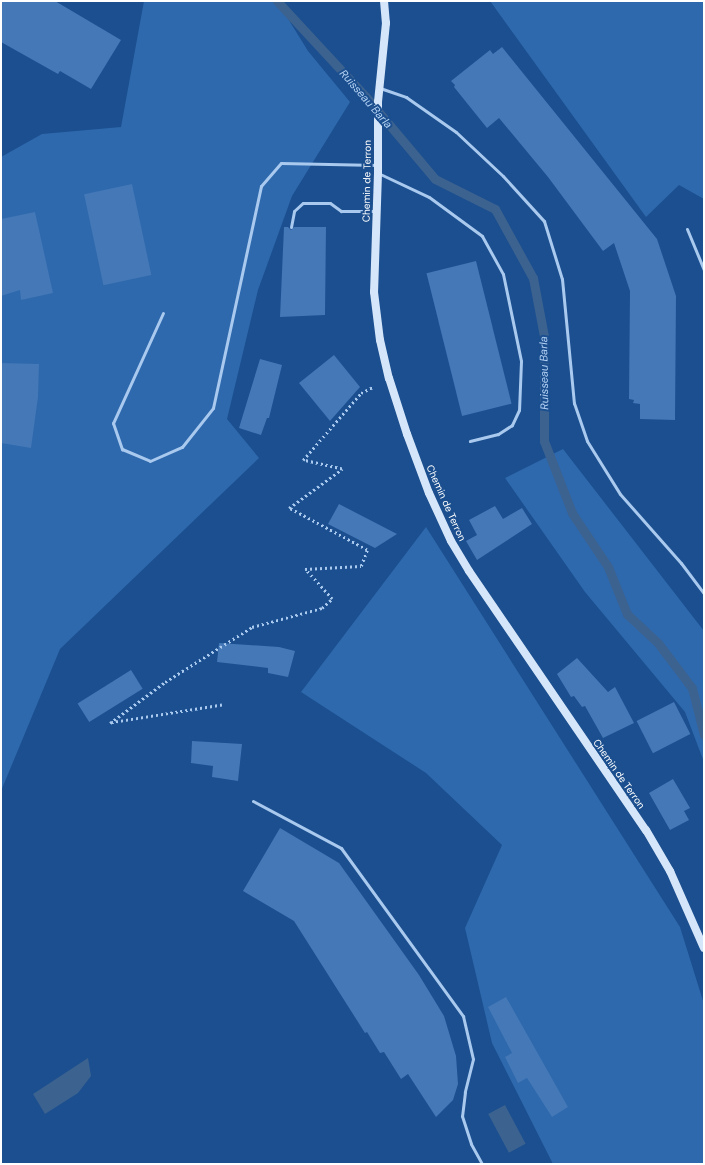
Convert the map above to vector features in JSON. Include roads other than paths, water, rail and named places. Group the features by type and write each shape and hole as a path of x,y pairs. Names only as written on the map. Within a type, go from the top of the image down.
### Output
{"street":[{"name":"Chemin de Terron","path":"384,1 386,23 378,102 378,169 374,292 380,340 389,378 406,434 429,493 452,541 469,571 646,830 670,871 704,948"}],"lane":[{"path":"380,88 406,97 456,132 503,176 544,221 562,279 574,403 587,442 620,494 681,563 704,593"},
{"path":"163,313 114,423 122,449 150,461 182,447 214,408 262,186 281,163 378,169 429,197 482,236 503,274 521,361 519,410 512,425 498,434 470,441"},
{"path":"291,227 294,211 303,204 330,203 341,211 377,211"},
{"path":"686,229 704,270"},
{"path":"253,801 341,848 463,1016 473,1059 465,1092 462,1116 471,1144 482,1164"}],"waterway":[{"name":"Ruisseau Barla","path":"277,1 366,97 435,179 495,209 533,278 544,336 544,441 572,513 608,567 627,614 658,643 692,688 704,735"}]}
